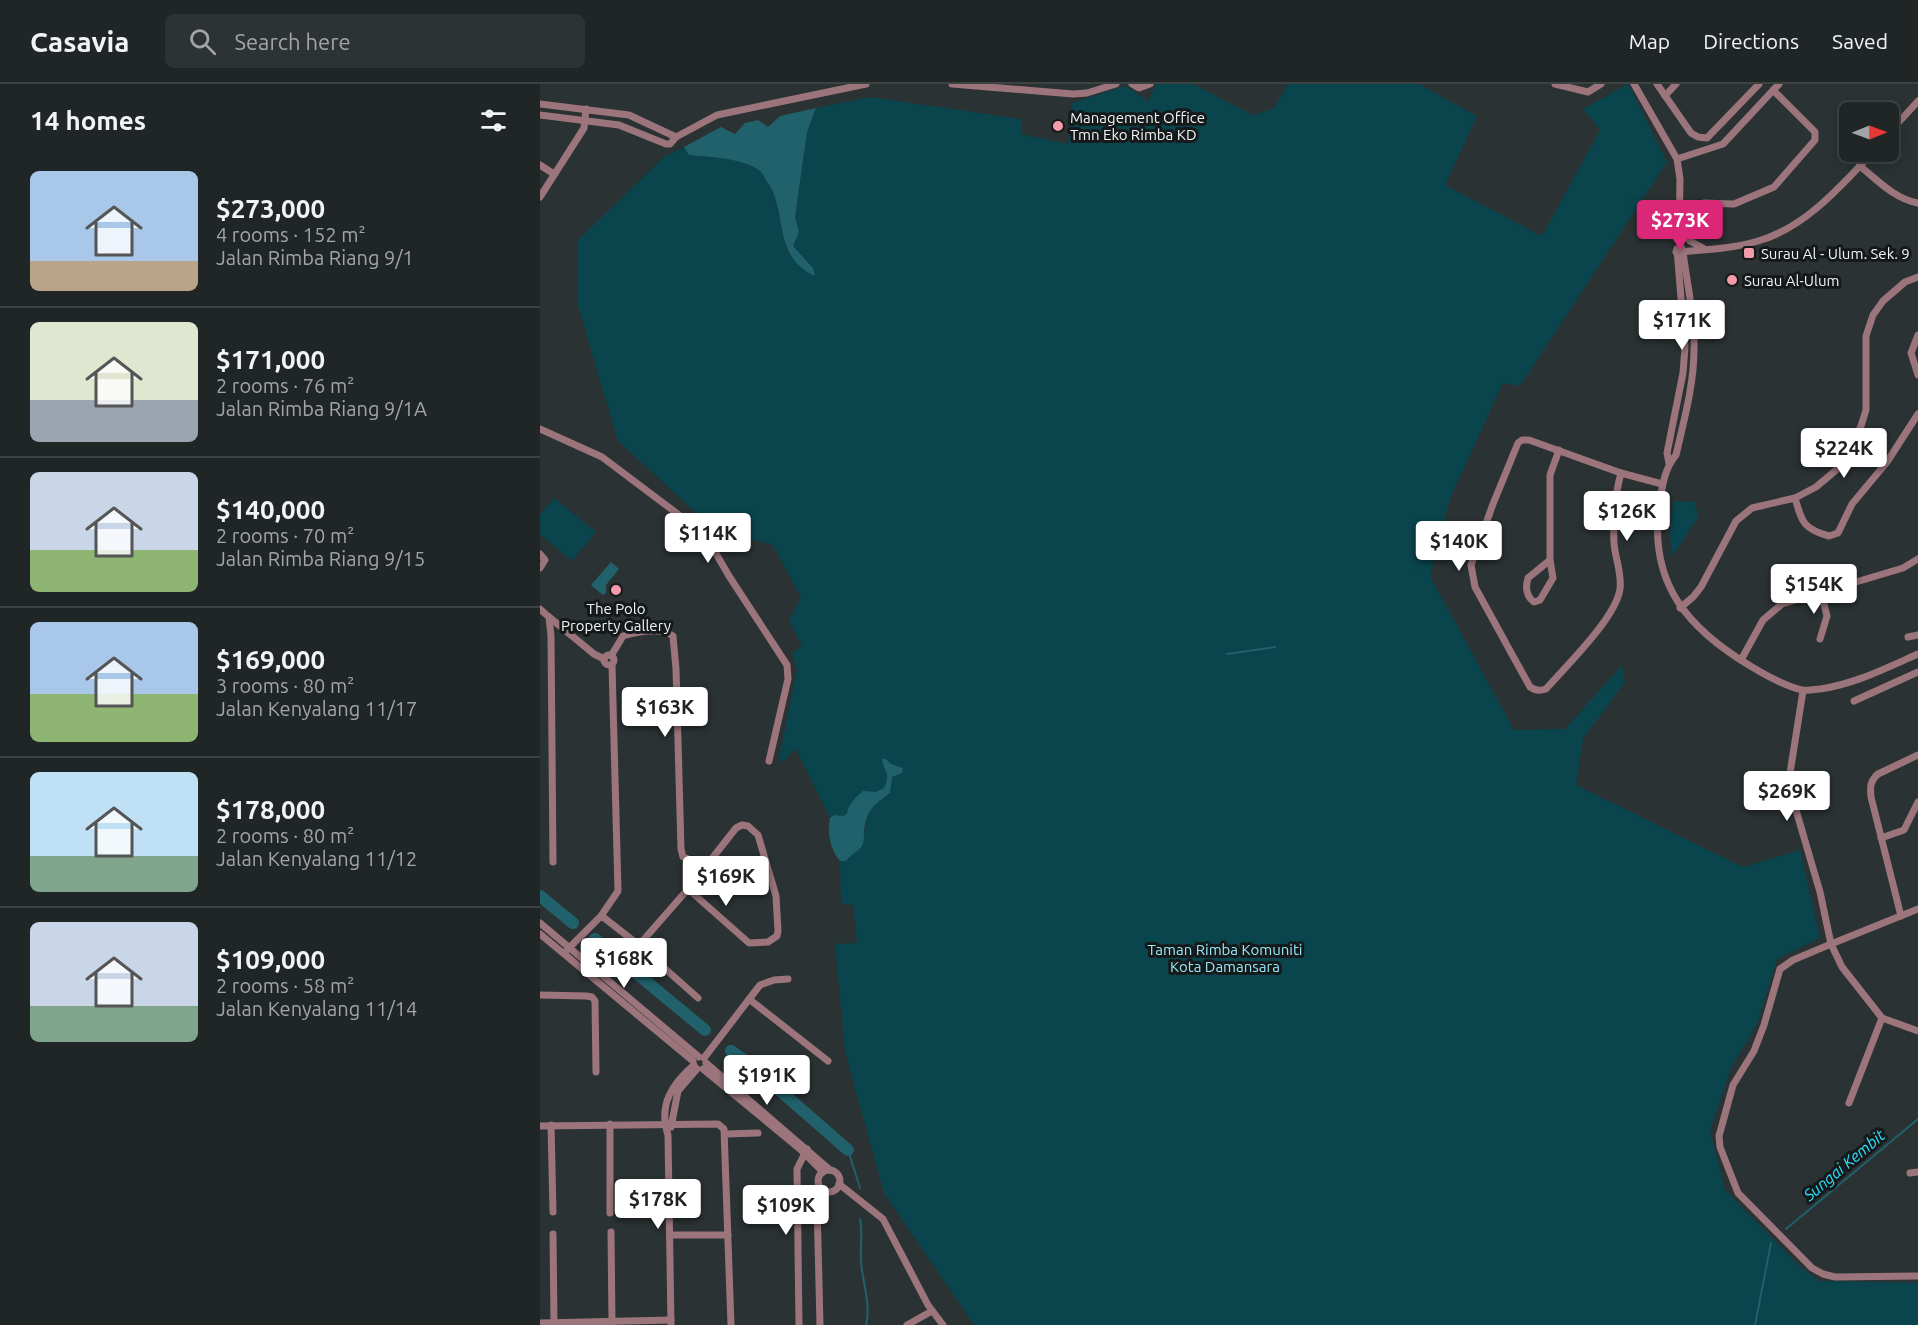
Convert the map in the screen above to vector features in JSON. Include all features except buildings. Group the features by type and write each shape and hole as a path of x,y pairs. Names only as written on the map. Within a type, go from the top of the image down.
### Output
{"street":[{"path":"540,115 585,124 620,125 670,144 676,137 717,115 866,84"},
{"path":"952,84 1073,94 1087,93 1116,84"},
{"path":"1132,84 1139,88 1150,84"},
{"path":"1555,84 1588,92 1601,84"},
{"path":"1634,84 1677,159 1680,179 1679,252 1685,347 1683,373 1667,453 1669,463"},
{"path":"1658,84 1691,133 1707,138 1759,84"},
{"path":"1665,96 1676,84"},
{"path":"1677,159 1723,144 1779,84"},
{"path":"1704,203 1734,204 1774,187 1815,140 1815,132 1773,90"},
{"path":"1899,122 1918,102"},
{"path":"540,104 628,115 676,137"},
{"path":"540,197 585,124 586,109"},
{"path":"1679,252 1749,244 1784,231 1813,212 1864,162"},
{"path":"540,165 554,174"},
{"path":"1860,166 1893,192 1918,203"},
{"path":"1680,230 1689,241 1702,249"},
{"path":"1685,269 1689,260 1702,249"},
{"path":"1679,252 1685,269 1695,351 1676,455 1669,463 1662,484 1658,519 1658,552 1668,587 1680,608 1708,637 1741,660 1802,694 1855,682 1918,654"},
{"path":"1680,608 1701,587 1736,520 1752,508 1795,498 1816,486 1841,466 1861,426 1866,410 1866,336 1873,315 1883,301 1905,282 1918,277"},
{"path":"1918,335 1911,353 1918,375"},
{"path":"1795,498 1800,517 1806,527 1829,536 1838,533 1852,504 1887,462 1918,414"},
{"path":"1675,417 1684,419"},
{"path":"540,429 602,457 706,538 787,665 788,679 769,761"},
{"path":"1621,473 1617,488 1614,543 1620,577 1620,592 1610,614 1597,631 1546,689 1535,690 1530,687 1475,587 1471,564 1518,443 1522,440 1529,440 1621,473 1662,484"},
{"path":"1550,560 1528,578 1527,592 1529,598 1534,602 1540,600 1553,578 1550,560 1550,475 1559,450"},
{"path":"540,554 545,560 540,568"},
{"path":"1741,660 1763,620 1782,604 1903,568 1918,559"},
{"path":"1820,639 1827,616 1821,592"},
{"path":"540,609 594,654 614,660 612,665 618,891 601,916 563,954"},
{"path":"549,617 553,862"},
{"path":"608,657 623,636 655,631 670,633 673,636 681,854 691,860"},
{"path":"1908,637 1918,635"},
{"path":"1854,701 1918,672"},
{"path":"1802,694 1790,773 1791,793 1821,892 1831,944 1842,967 1882,1018 1918,1030"},
{"path":"1901,916 1871,797 1871,781 1878,774 1918,756"},
{"path":"1881,838 1904,830 1918,802"},
{"path":"639,945 688,890 736,828 742,825 748,826 758,835 776,896 777,936 768,942 749,943 688,890"},
{"path":"1918,909 1794,960 1780,969 1760,1037 1730,1093 1720,1129 1720,1147 1738,1193 1812,1268 1835,1278 1918,1276"},
{"path":"601,916 607,918 639,945 698,998"},
{"path":"541,931 569,947 699,1063"},
{"path":"541,931 563,954 806,1151 826,1171 836,1174 839,1184 883,1219 932,1311 942,1325"},
{"path":"540,1323 671,1323 668,1124 678,1091 749,999 765,982 788,979"},
{"path":"540,995 586,996 592,997 595,1001 596,1072"},
{"path":"749,999 828,1061"},
{"path":"1849,1103 1882,1018"},
{"path":"540,1126 718,1124 724,1129 726,1134 731,1325"},
{"path":"551,1125 553,1212"},
{"path":"610,1125 610,1213"},
{"path":"726,1134 758,1133"},
{"path":"800,1325 797,1169 806,1151"},
{"path":"820,1325 817,1203 821,1188 818,1180 826,1171"},
{"path":"821,1188 831,1191 839,1184"},
{"path":"611,1232 612,1322"},
{"path":"553,1234 554,1323"},
{"path":"670,1235 728,1235"},
{"path":"907,1325 932,1311"}],"green space":[{"name":"Taman Rimba Komuniti Kota Damansara","path":"1156,84 1193,84 1253,115 1273,109 1288,84 1419,84 1477,116 1445,185 1542,236 1600,130 1583,109 1628,84 1667,162 1520,386 1503,383 1450,499 1430,576 1514,730 1565,729 1622,665 1625,682 1583,739 1576,785 1743,867 1800,850 1820,938 1777,959 1757,1024 1730,1070 1710,1131 1725,1190 1797,1264 1819,1281 1918,1283 1918,1325 974,1325 884,1193 845,1052 835,944 857,943 853,905 841,904 840,861 846,860 863,842 870,808 890,793 892,777 902,773 882,763 888,775 884,789 876,792 847,814 834,815 830,818 795,748 783,763 779,758 797,670 792,653 802,646 789,620 801,598 773,545 715,530 618,441 578,306 578,240 664,157 684,147 689,155 735,160 760,171 766,177 775,197 788,254 813,268 793,246 799,232 795,217 807,132 816,108 870,97 1021,119 1021,134 1068,144 1072,103 1126,86 1148,101"},
{"path":"554,498 596,532 572,561 540,534 540,515"},
{"path":"1673,501 1695,502 1698,517 1672,557 1670,534"}],"shaded area":[{"path":"816,108 807,132 795,217 799,232 793,246 813,268 815,276 802,268 787,247 775,197 761,172 737,161 689,155 684,147 721,127 735,134 745,123 758,120 768,127 780,116"},
{"path":"611,562 619,569 606,585 606,593 603,595 591,585"},
{"path":"882,758 903,768 902,773 892,777 890,793 870,812 862,846 846,861 840,861 830,841 830,818 834,815 847,814 855,798 863,791 876,792 884,788 887,774"}],"waterway":[{"path":"1227,654 1275,647"},
{"path":"540,896 573,923"},
{"path":"595,939 705,1030"},
{"path":"731,1051 747,1062 848,1150"},
{"name":"Sungai Kembit","path":"1786,1229 1918,1119"},
{"path":"848,1150 860,1188"},
{"path":"860,1219 861,1262 868,1309 866,1325"},
{"name":"Sungai Kembit","path":"1755,1325 1771,1243"}],"place":[{"name":"Management Office Tmn Eko Rimba KD","path":"1058,126"},
{"name":"Surau Al - Ulum. Sek. 9","path":"1749,253"},
{"name":"Surau Al-Ulum","path":"1732,280"},
{"name":"The Polo Property Gallery","path":"616,590"}]}
